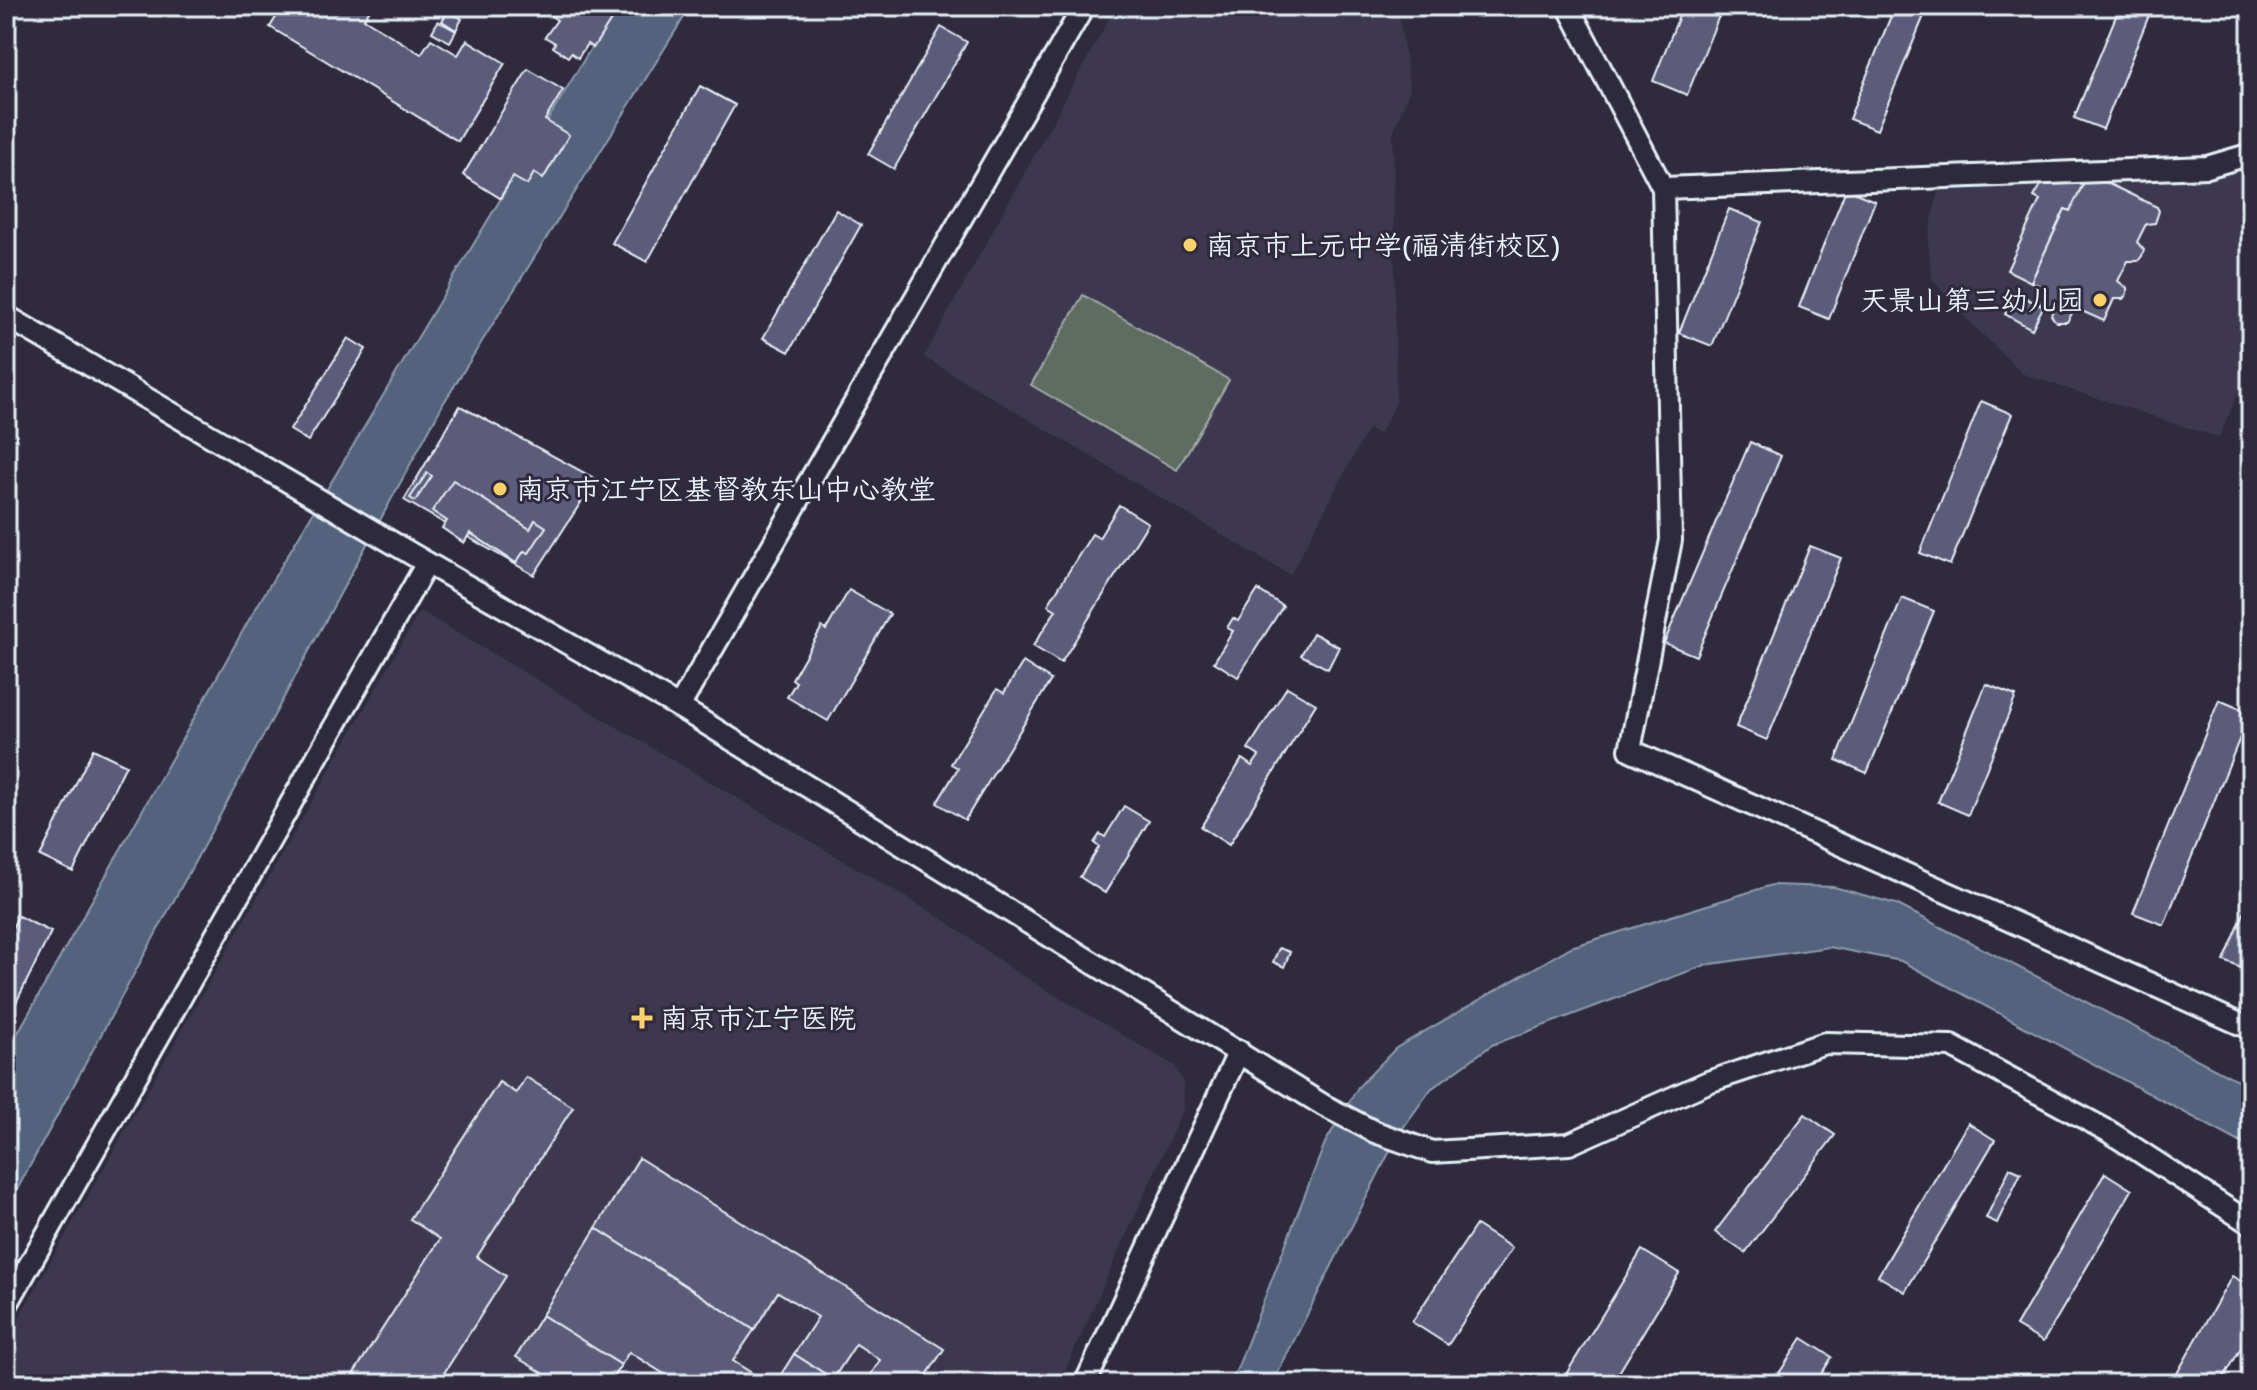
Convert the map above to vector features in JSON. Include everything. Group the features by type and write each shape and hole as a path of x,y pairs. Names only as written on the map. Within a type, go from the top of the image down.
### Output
{"street":[{"path":"679,707 1084,6"},
{"path":"1568,6 1663,188 1671,540 1630,750 2251,1029"},
{"path":"1663,188 2207,167 2251,154"},
{"path":"6,316 679,707 1323,1105 1375,1132 1432,1152 1569,1144 1708,1082 1825,1043 1951,1046 2108,1131 2251,1224"},
{"path":"6,1306 427,563"},
{"path":"1085,1384 1239,1051"}],"shaded area":[{"name":"南京市上元中学(福清街校区)","path":"1116,6 1398,6 1410,89 1393,132 1396,403 1379,434 1368,429 1290,575 924,357"},
{"name":"天景山第三幼儿园","path":"2251,170 2251,362 2219,438 2023,374 1932,279 1928,241 1939,185"},
{"name":"南京市江宁医院","path":"420,611 946,921 1013,970 1175,1066 1183,1083 1184,1107 1059,1384 6,1384 6,1340"}],"green space":[{"path":"1083,295 1229,380 1177,470 1031,385"}],"water":[{"path":"616,6 691,6 443,404 6,1210 6,1054 250,618"},
{"path":"1772,885 1834,887 1896,904 2251,1087 2251,1148 1901,961 1829,947 1705,965 1492,1045 1431,1089 1398,1135 1272,1384 1229,1384 1325,1143 1358,1087 1396,1048 1571,947"}],"building":[{"path":"283,6 372,6 364,19 421,54 431,39 458,55 467,40 505,63 458,141 270,27"},
{"path":"557,6 620,6 593,48 587,44 578,58 571,53 568,57 545,37 557,20 551,16"},
{"path":"1683,6 1723,6 1687,95 1653,81"},
{"path":"1895,6 1928,6 1877,130 1849,119"},
{"path":"2120,6 2152,8 2103,129 2074,118"},
{"path":"448,11 462,19 456,30 442,21"},
{"path":"438,21 456,31 450,42 432,32"},
{"path":"941,27 967,42 894,169 868,154"},
{"path":"528,69 563,90 545,120 569,135 543,179 534,173 527,185 513,177 500,198 463,175"},
{"path":"700,86 735,105 647,262 612,243"},
{"path":"2060,172 2088,174 2070,211 2065,209 2031,282 2007,270 2040,200 2034,197 2041,185"},
{"path":"2088,174 2157,207 2159,211 2155,223 2146,224 2137,242 2144,250 2142,256 2138,261 2128,261 2118,281 2127,288 2127,294 2123,299 2114,299 2104,321 2075,308 2067,322 2056,322 2051,315 2053,310 2034,301 2040,286 2031,282 2065,209 2070,211"},
{"path":"1846,189 1875,201 1829,319 1799,307"},
{"path":"1729,209 1762,222 1712,346 1679,333"},
{"path":"836,210 861,225 789,352 763,338"},
{"path":"2016,293 2043,307 2032,329 2005,314"},
{"path":"348,338 366,349 308,441 290,430"},
{"path":"1981,401 2012,414 1950,565 1920,553"},
{"name":"南京市江宁区基督教东山中心教堂","path":"460,406 596,479 534,575 404,500"},
{"path":"1750,442 1781,456 1696,656 1664,643"},
{"path":"427,473 432,476 415,501 410,498"},
{"path":"453,480 530,529 535,520 546,527 529,553 524,551 516,563 470,533 464,543 442,528 447,521 432,511"},
{"path":"1119,505 1148,523 1061,663 1033,646 1056,610 1048,605 1092,534 1099,538"},
{"path":"1810,546 1841,558 1767,740 1736,727"},
{"path":"849,590 890,614 828,721 787,697 796,682 792,679 822,627 826,630"},
{"path":"1258,590 1283,606 1238,677 1214,662 1233,631 1227,628 1233,618 1238,621"},
{"path":"1902,598 1934,611 1867,773 1836,760"},
{"path":"1313,633 1339,647 1328,669 1301,655"},
{"path":"1023,662 1051,680 965,820 937,803 958,768 951,764 997,689 1004,693"},
{"path":"1986,684 2016,696 1968,815 1938,802"},
{"path":"1287,687 1316,704 1229,845 1201,827 1242,759 1252,766 1259,756 1248,749"},
{"path":"2219,700 2250,713 2164,925 2133,913"},
{"path":"93,749 126,765 73,872 40,856"},
{"path":"1124,806 1149,821 1105,893 1080,877 1099,847 1094,843 1100,834 1105,837"},
{"path":"2251,896 2251,972 2224,961"},
{"path":"18,916 51,932 6,1023 6,941"},
{"path":"1279,948 1290,952 1284,967 1273,962"},
{"path":"526,1077 573,1107 477,1257 506,1276 437,1384 347,1384 440,1239 410,1219 499,1082 516,1093"},
{"path":"1805,1114 1835,1135 1745,1253 1715,1232"},
{"path":"1968,1123 1995,1140 1905,1292 1878,1276"},
{"path":"639,1158 944,1349 921,1384 865,1384 880,1360 856,1344 833,1379 794,1354 818,1317 778,1292 754,1330 596,1228"},
{"path":"2010,1168 2021,1173 1997,1223 1986,1218"},
{"path":"2105,1173 2132,1190 2043,1342 2016,1326"},
{"path":"1476,1225 1512,1248 1448,1345 1412,1322"},
{"path":"596,1228 754,1330 733,1361 769,1384 680,1384 629,1352 621,1365 542,1315"},
{"path":"1642,1250 1679,1273 1612,1384 1560,1384"},
{"path":"2232,1276 2251,1287 2251,1331 2220,1384 2171,1384"},
{"path":"542,1315 621,1365 611,1380 618,1384 536,1384 543,1373 516,1357"},
{"path":"1802,1338 1832,1357 1815,1384 1772,1384"},
{"path":"794,1354 833,1379 830,1384 775,1384"}],"place":[{"name":"南京市上元中学(福清街校区)","path":"1190,245"},
{"name":"天景山第三幼儿园","path":"2100,300"},
{"name":"南京市江宁区基督教东山中心教堂","path":"500,489"},
{"name":"南京市江宁医院","path":"642,1018"}]}
